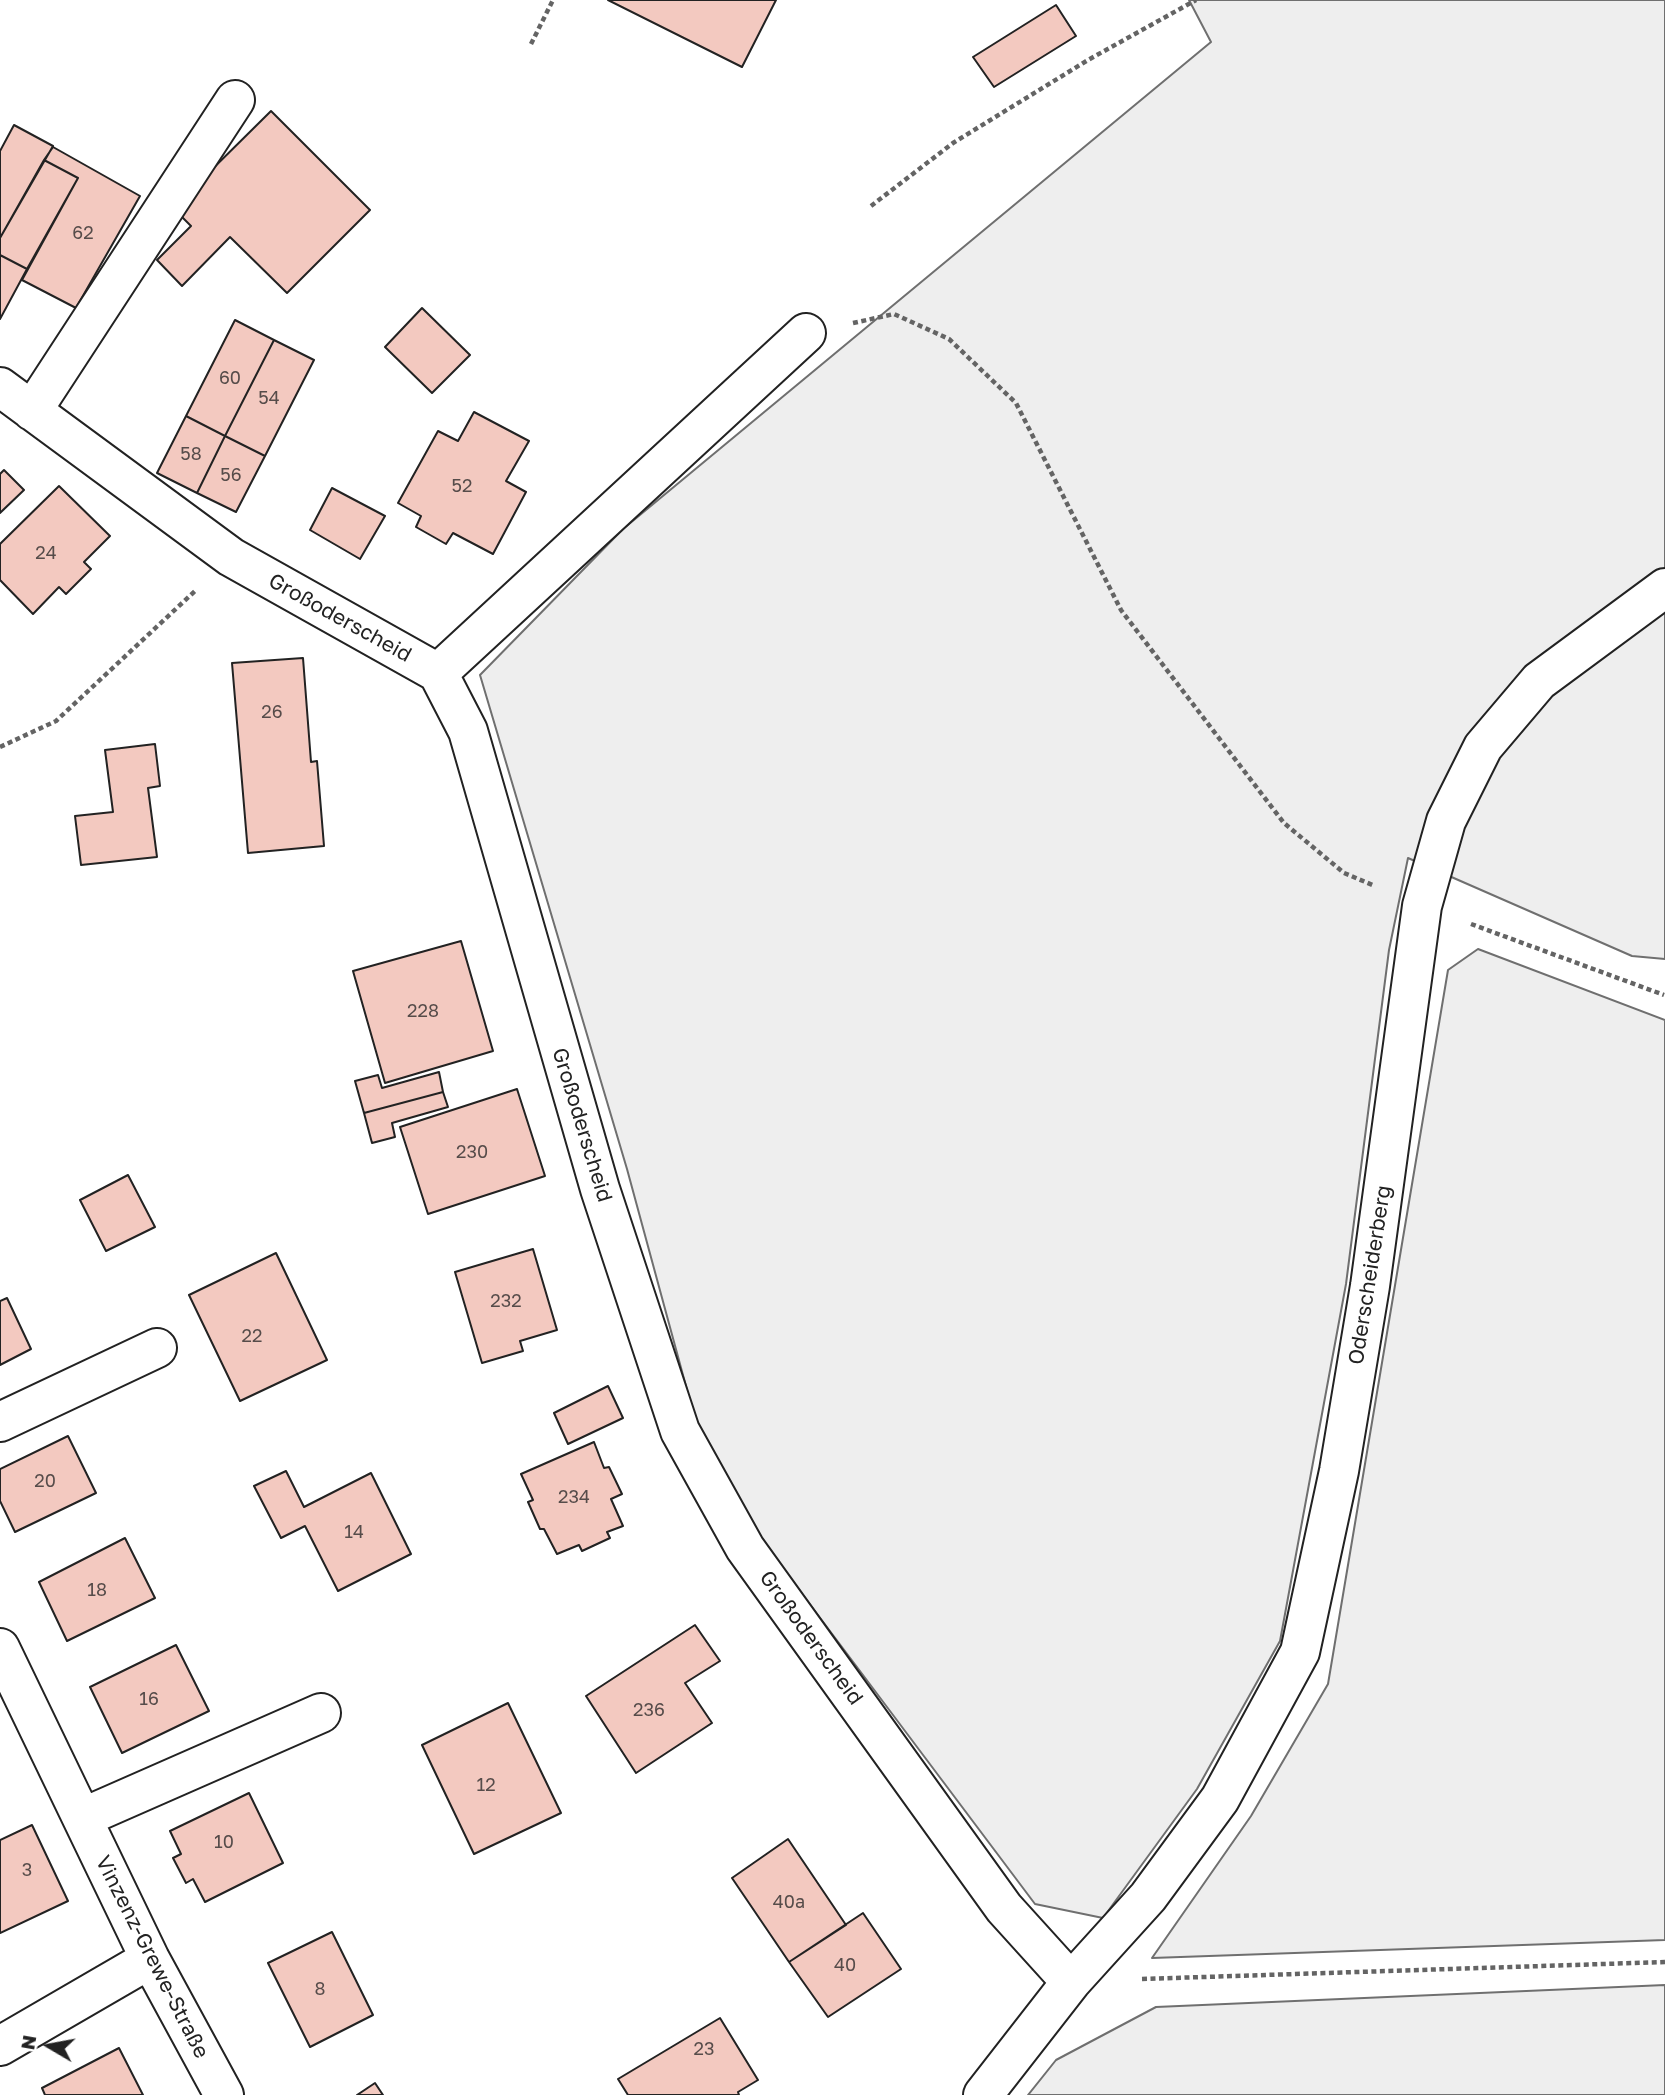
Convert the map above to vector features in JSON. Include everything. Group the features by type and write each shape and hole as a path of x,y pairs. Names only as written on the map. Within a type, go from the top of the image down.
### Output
{"street":[{"path":"32,411 235,100"},
{"path":"438,673 806,333"},
{"name":"Großoderscheid","path":"0,387 231,556 438,673 467,731 600,1189 680,1431 746,1548 1004,1908 1071,1982"},
{"name":"Oderscheiderberg","path":"983,2095 1071,1982 1149,1898 1220,1799 1300,1652 1339,1471 1368,1300 1422,906 1446,821 1483,747 1539,681 1665,588"},
{"path":"0,1422 157,1348"},
{"name":"Vinzenz-Grewe-Straße","path":"0,1648 150,1959 224,2095"},
{"path":"82,1818 321,1713"},
{"path":"0,2046 150,1959"}],"path":[{"path":"531,44 553,0"},
{"path":"872,206 953,143 1088,60 1196,0"},
{"path":"806,333 894,314 949,340 1016,403 1121,610 1284,823 1344,873 1422,906 1664,995"},
{"path":"0,747 56,721 231,556"},
{"path":"1071,1982 1665,1962"}],"shaded area":[{"path":"1189,0 1665,0 1665,959 1632,956 1408,858 1389,950 1346,1284 1280,1641 1197,1789 1103,1918 1035,1904 760,1538 696,1423 627,1169 480,675 623,529 1211,42"},
{"path":"1478,949 1665,1020 1665,1940 1152,1958 1251,1816 1328,1684 1448,970"},
{"path":"1665,1985 1665,2095 1028,2095 1056,2060 1156,2007"}],"building":[{"path":"608,0 776,0 742,67"},
{"path":"1056,5 1076,36 994,87 973,57"},
{"path":"271,111 370,210 287,293 230,237 182,286 157,260 191,226 173,208"},
{"path":"14,125 53,146 0,238 0,151"},
{"path":"53,147 140,196 76,308 22,280 78,178 44,160"},
{"path":"44,160 78,178 27,269 0,255 0,238"},
{"path":"0,255 27,269 0,319"},
{"path":"422,308 470,355 432,393 385,347"},
{"path":"235,320 274,340 225,436 186,416"},
{"path":"274,340 314,360 265,456 225,436"},
{"path":"474,412 529,441 506,481 526,492 493,554 453,533 446,544 416,527 421,516 398,503 438,431 458,441"},
{"path":"186,416 225,436 197,493 157,473"},
{"path":"225,436 265,456 236,512 197,493"},
{"path":"4,470 24,490 0,513 0,474"},
{"path":"59,486 110,536 84,562 91,569 66,594 59,587 33,614 0,580 0,544"},
{"path":"332,488 385,516 360,559 310,530"},
{"path":"303,658 311,762 317,761 324,846 248,853 232,663"},
{"path":"155,744 160,786 148,788 157,857 81,865 75,816 113,812 105,750"},
{"path":"461,941 493,1051 385,1083 353,971"},
{"path":"439,1072 443,1092 364,1113 355,1081 378,1075 382,1088"},
{"path":"517,1089 545,1176 428,1214 400,1127"},
{"path":"443,1092 448,1107 392,1123 395,1137 372,1143 364,1113"},
{"path":"128,1175 155,1227 106,1251 80,1200"},
{"path":"533,1249 557,1330 520,1341 523,1351 482,1363 455,1272"},
{"path":"276,1253 327,1360 240,1401 189,1295"},
{"path":"7,1298 31,1349 0,1365 0,1301"},
{"path":"608,1386 623,1418 568,1444 554,1413"},
{"path":"68,1436 96,1493 15,1532 0,1501 0,1469"},
{"path":"594,1442 604,1468 609,1467 622,1494 611,1499 623,1526 607,1532 610,1538 582,1551 579,1545 557,1554 544,1529 540,1529 528,1502 533,1500 521,1474"},
{"path":"286,1471 304,1507 371,1473 411,1554 338,1591 305,1526 281,1538 254,1486"},
{"path":"125,1538 155,1598 67,1641 39,1582"},
{"path":"695,1625 720,1661 685,1683 712,1723 636,1773 586,1696"},
{"path":"176,1645 209,1711 122,1753 90,1687"},
{"path":"508,1703 561,1813 474,1854 422,1745"},
{"path":"249,1793 283,1863 205,1902 193,1879 186,1883 173,1858 181,1854 170,1831"},
{"path":"32,1825 68,1901 0,1933 0,1840"},
{"path":"788,1839 846,1925 789,1962 732,1878"},
{"path":"863,1913 901,1969 828,2017 789,1962"},
{"path":"332,1932 373,2015 310,2047 268,1963"},
{"path":"720,2018 758,2080 738,2092 739,2095 628,2095 618,2079"},
{"path":"119,2048 143,2095 45,2095 42,2088"},
{"path":"375,2083 383,2095 357,2095"}]}
